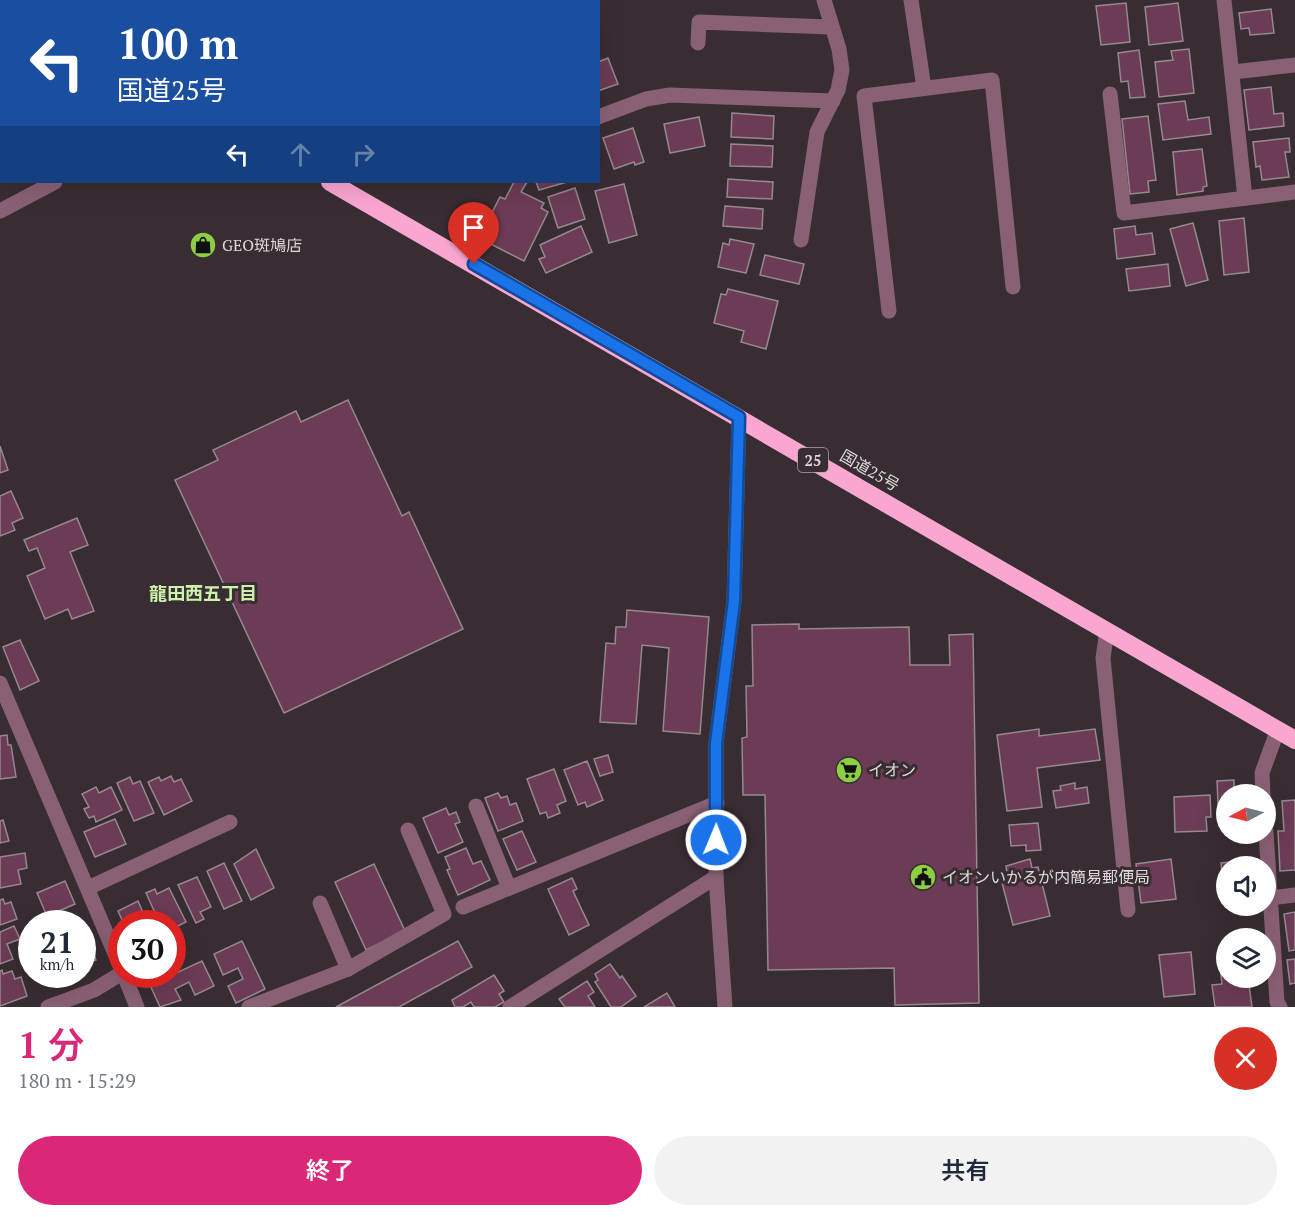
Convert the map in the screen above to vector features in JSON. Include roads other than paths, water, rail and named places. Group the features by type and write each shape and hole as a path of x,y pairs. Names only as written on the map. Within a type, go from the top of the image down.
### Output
{"highway":[{"name":"国道25号","path":"332,183 1295,740"}],"street":[{"path":"801,240 817,132 838,90 842,70 839,49 824,0"},
{"path":"911,0 924,88"},
{"path":"1224,0 1245,198"},
{"path":"698,44 699,22 831,27"},
{"path":"1233,72 1295,65"},
{"path":"889,311 864,96 992,80 1013,287"},
{"path":"1110,94 1124,213 1295,192"},
{"path":"600,116 646,99 670,95 832,101"},
{"path":"0,211 53,183"},
{"path":"725,1007 716,877 716,743 734,601 739,417"},
{"path":"1107,630 1103,658 1128,910"},
{"path":"0,683 5,708 88,888 108,938"},
{"path":"1262,784 1262,773 1278,729"},
{"path":"463,907 717,803"},
{"path":"476,806 509,888"},
{"path":"88,888 230,822"},
{"path":"249,1007 348,969 444,914 408,830"},
{"path":"510,1007 716,877"},
{"path":"1276,897 1295,895"},
{"path":"320,903 348,969"},
{"path":"1271,916 1277,1002 1280,1007"},
{"path":"48,1007 94,990 108,982"},
{"path":"129,988 137,1007"}],"place":[{"name":"GEO斑鳩店","path":"203,245"},
{"name":"イオン","path":"849,770"},
{"name":"イオンいかるが内簡易郵便局","path":"923,877"}],"district":[{"name":"龍田西五丁目","path":"203,593"}]}
